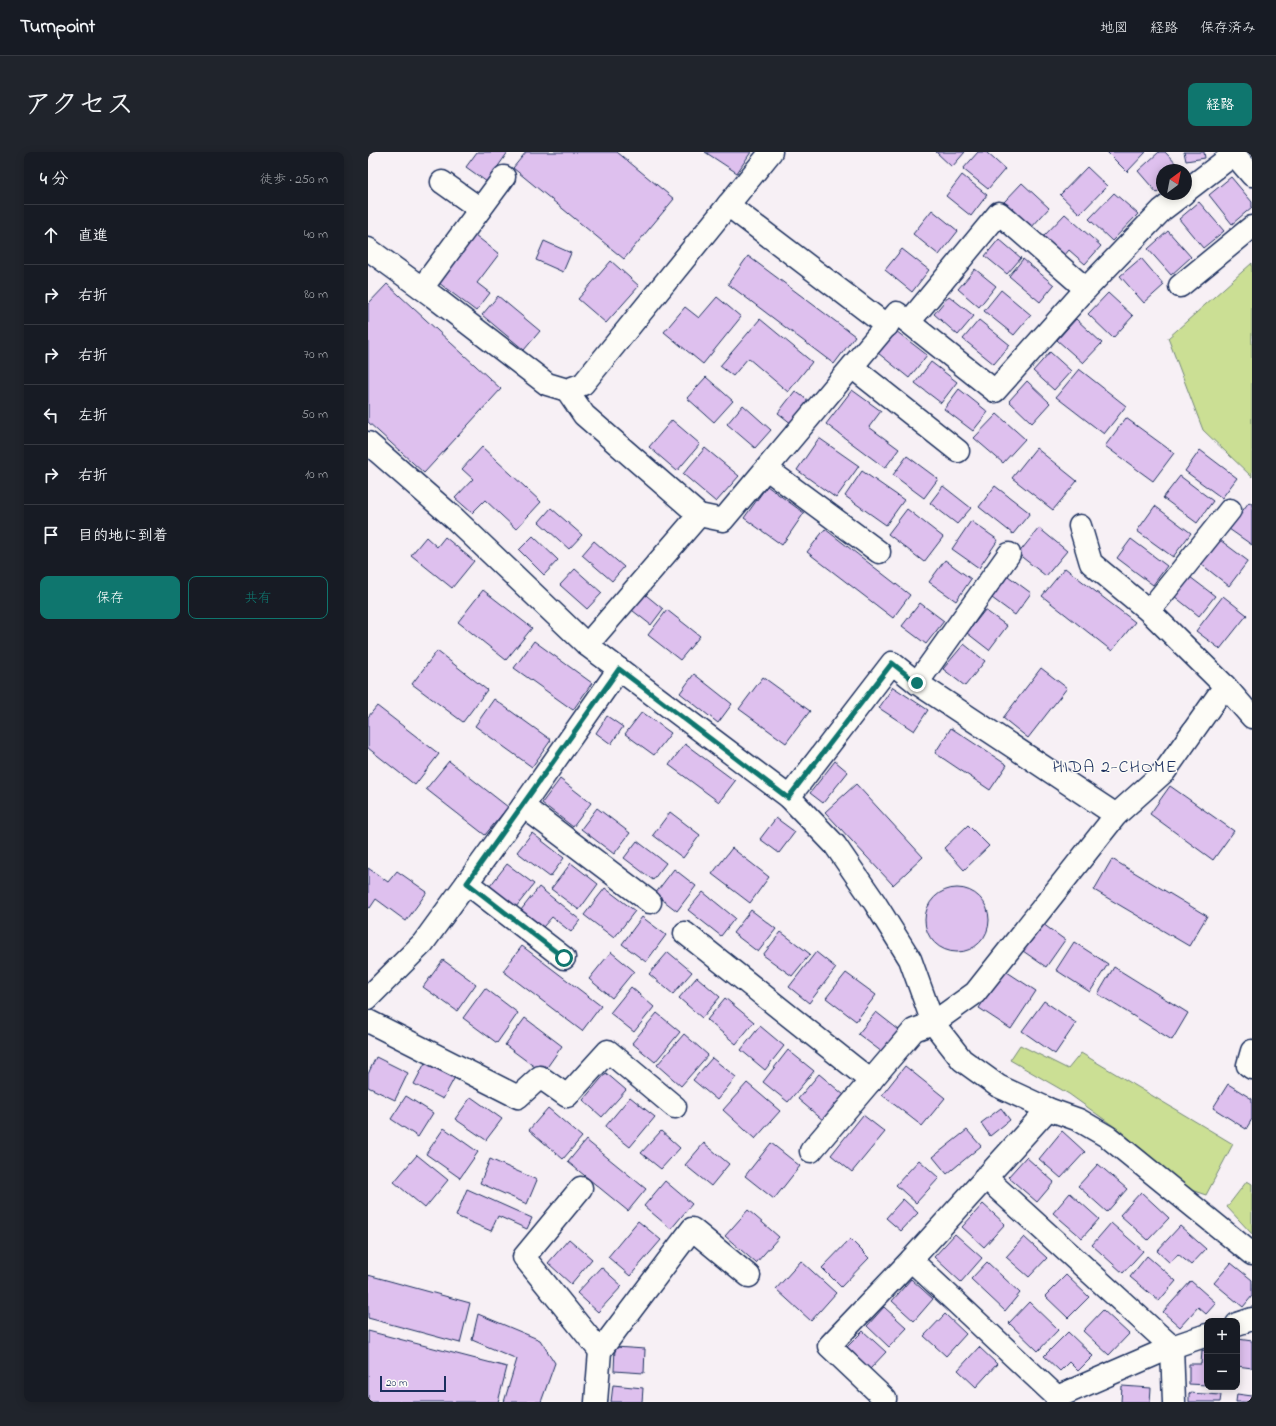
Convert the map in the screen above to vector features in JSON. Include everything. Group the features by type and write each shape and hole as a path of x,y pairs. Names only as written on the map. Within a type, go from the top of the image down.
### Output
{"street":[{"path":"368,249 422,288 547,384 567,390 583,384 771,152"},
{"path":"1192,187 1240,153 1252,175"},
{"path":"422,288 504,177"},
{"path":"442,182 480,209"},
{"path":"567,390 584,415 698,515 723,520 897,314 995,391 1086,289 1162,210 1175,200"},
{"path":"728,205 887,326"},
{"path":"908,322 999,213 1086,289"},
{"path":"1180,286 1252,227"},
{"path":"852,368 958,451"},
{"path":"368,443 455,519 587,645 788,798 835,845 875,903 910,959 933,1022 962,1060 998,1086 1048,1109 1079,1120 1108,1137 1252,1254"},
{"path":"767,469 879,552"},
{"path":"1149,611 1230,510"},
{"path":"587,645 698,515"},
{"path":"1080,526 1092,563 1149,611 1225,686 1252,717"},
{"path":"917,683 1009,554"},
{"path":"788,798 892,663 917,683 1116,815"},
{"path":"368,998 423,943 619,669"},
{"path":"811,1151 914,1030 933,1022 975,993 1116,815 1165,771 1225,686"},
{"path":"522,806 650,902"},
{"path":"467,883 564,958"},
{"path":"684,933 871,1081"},
{"path":"368,1021 518,1097 540,1078 567,1096 608,1051 675,1107"},
{"path":"1252,1051 1248,1065 1252,1068"},
{"path":"884,1402 884,1399 829,1346 911,1260 1048,1109"},
{"path":"985,1177 1172,1347 1174,1402"},
{"path":"581,1188 524,1256 600,1351"},
{"path":"596,1402 600,1351 692,1229 749,1276"},
{"path":"911,1260 1057,1399 1172,1347 1204,1336"},
{"path":"1240,1323 1252,1319"}],"green space":[{"path":"1252,263 1252,477 1203,430 1168,338"},
{"path":"1020,1045 1068,1069 1081,1053 1233,1144 1206,1195 1191,1190 1119,1130 1069,1094 1010,1060"},
{"path":"1247,1181 1252,1184 1252,1234 1227,1207"}],"building":[{"path":"477,152 508,152 487,182 466,167"},
{"path":"526,152 617,152 674,199 624,259 513,168"},
{"path":"705,152 751,152 737,173"},
{"path":"936,152 965,152 952,167"},
{"path":"978,152 986,152 1005,169 988,189 963,169"},
{"path":"1107,152 1146,152 1127,172"},
{"path":"1159,152 1165,152 1176,164 1156,164 1156,192 1138,171"},
{"path":"1184,152 1204,152 1205,158 1186,161"},
{"path":"1087,167 1107,186 1080,214 1060,195"},
{"path":"962,175 987,195 971,216 946,196"},
{"path":"1231,177 1252,202 1252,207 1232,224 1209,195"},
{"path":"1022,183 1049,208 1031,228 1004,202"},
{"path":"1114,193 1138,214 1112,241 1089,219"},
{"path":"1199,202 1224,231 1203,248 1179,219"},
{"path":"932,210 958,231 939,255 913,234"},
{"path":"1065,214 1101,246 1085,264 1069,250 1064,256 1043,237"},
{"path":"1168,231 1191,257 1171,275 1148,249"},
{"path":"475,235 499,254 477,283 490,293 476,311 439,283"},
{"path":"999,239 1021,258 1007,274 985,256"},
{"path":"544,241 571,253 563,272 536,260"},
{"path":"902,249 929,270 912,292 885,270"},
{"path":"748,256 855,336 834,364 728,284"},
{"path":"1141,258 1164,285 1144,303 1120,276"},
{"path":"1023,259 1054,285 1040,302 1009,276"},
{"path":"611,261 639,286 606,323 578,299"},
{"path":"975,269 996,286 979,307 958,289"},
{"path":"387,284 501,389 424,473 368,422 368,304"},
{"path":"1001,290 1031,315 1014,335 984,311"},
{"path":"1108,293 1133,316 1113,338 1088,314"},
{"path":"498,296 540,331 524,350 482,315"},
{"path":"949,296 974,316 958,335 934,314"},
{"path":"717,297 741,317 703,364 664,332 685,307 699,318"},
{"path":"760,319 812,362 788,392 748,358 733,376 720,366"},
{"path":"1076,319 1102,343 1083,363 1057,340"},
{"path":"979,320 1010,345 994,364 963,339"},
{"path":"896,331 927,355 909,378 878,353"},
{"path":"1050,352 1071,371 1054,390 1033,371"},
{"path":"931,362 957,382 941,403 915,383"},
{"path":"1079,369 1126,406 1104,434 1056,397"},
{"path":"706,377 733,401 714,422 687,398"},
{"path":"1027,381 1050,403 1032,423 1009,401"},
{"path":"959,389 988,412 973,431 944,409"},
{"path":"852,390 881,411 869,427 899,449 885,468 826,424"},
{"path":"795,391 809,401 792,424 778,413"},
{"path":"743,405 771,430 755,448 727,424"},
{"path":"997,414 1025,439 1003,463 974,438"},
{"path":"1126,418 1174,453 1153,481 1105,446"},
{"path":"672,420 700,444 677,471 649,447"},
{"path":"819,438 859,466 836,498 797,470"},
{"path":"482,447 541,502 516,529 485,500 472,513 455,498 473,479 462,469"},
{"path":"705,448 739,476 716,502 683,474"},
{"path":"1036,448 1077,481 1053,510 1012,478"},
{"path":"1200,450 1237,478 1222,498 1185,471"},
{"path":"907,456 938,479 924,498 893,475"},
{"path":"862,471 904,500 886,525 845,496"},
{"path":"1180,476 1213,501 1197,523 1163,498"},
{"path":"767,486 804,513 782,545 744,518"},
{"path":"943,486 971,508 957,524 930,503"},
{"path":"995,486 1030,513 1013,534 979,507"},
{"path":"1249,502 1252,504 1252,545 1229,529"},
{"path":"1155,506 1191,533 1173,557 1137,531"},
{"path":"551,508 582,535 569,549 539,522"},
{"path":"907,509 943,537 924,562 888,534"},
{"path":"971,521 998,540 979,568 952,549"},
{"path":"1039,528 1067,551 1046,576 1018,554"},
{"path":"825,529 910,595 893,618 807,552"},
{"path":"533,536 558,560 544,575 519,550"},
{"path":"426,537 437,547 445,537 474,561 452,588 411,555"},
{"path":"1131,539 1167,566 1153,585 1117,558"},
{"path":"1220,540 1248,561 1229,586 1201,564"},
{"path":"594,541 624,567 612,581 582,555"},
{"path":"945,560 971,579 956,601 929,582"},
{"path":"1065,568 1135,622 1112,651 1042,596"},
{"path":"575,569 602,593 587,609 560,585"},
{"path":"1008,576 1031,593 1015,615 992,598"},
{"path":"1190,577 1215,596 1199,616 1174,596"},
{"path":"483,590 532,628 506,660 458,622"},
{"path":"641,591 663,609 651,625 628,607"},
{"path":"1223,596 1247,615 1220,649 1196,631"},
{"path":"920,603 944,621 926,644 902,626"},
{"path":"667,610 700,636 680,660 648,635"},
{"path":"985,610 1007,626 989,650 967,633"},
{"path":"534,641 592,683 573,710 514,668"},
{"path":"964,644 985,661 965,686 943,669"},
{"path":"437,651 487,690 463,722 412,684"},
{"path":"1041,668 1067,688 1028,738 1003,718"},
{"path":"694,674 732,704 718,723 680,693"},
{"path":"763,677 810,711 786,743 739,709"},
{"path":"893,687 928,710 914,731 879,708"},
{"path":"494,699 551,740 532,767 475,726"},
{"path":"377,706 439,754 415,785 368,748 368,717"},
{"path":"642,712 671,733 654,755 625,734"},
{"path":"607,716 623,727 611,744 596,733"},
{"path":"951,728 1007,765 990,790 935,753"},
{"path":"685,744 735,781 719,802 669,765"},
{"path":"449,761 508,807 485,835 426,789"},
{"path":"835,761 848,772 823,803 810,793"},
{"path":"560,779 591,803 573,827 542,803"},
{"path":"856,784 923,857 893,885 825,812"},
{"path":"1170,786 1234,831 1213,860 1150,814"},
{"path":"597,808 630,833 614,854 581,829"},
{"path":"670,812 700,835 683,858 653,835"},
{"path":"776,818 795,832 779,853 760,839"},
{"path":"968,825 989,846 964,870 944,848"},
{"path":"532,833 564,858 550,877 517,852"},
{"path":"637,841 666,863 653,880 624,858"},
{"path":"732,848 769,877 750,903 712,874"},
{"path":"1112,859 1207,916 1189,946 1094,890"},
{"path":"571,863 598,884 579,910 551,889"},
{"path":"507,864 534,884 516,907 490,886"},
{"path":"368,868 388,882 397,871 427,892 406,921 376,899 370,908 368,907"},
{"path":"674,869 696,886 677,911 655,894"},
{"path":"539,887 580,920 571,932 552,917 543,927 521,910"},
{"path":"605,888 635,911 614,938 584,915"},
{"path":"951,888 963,888 980,897 987,908 989,920 987,932 980,943 963,952 951,952 939,947 930,938 925,926 925,914 930,902 939,893"},
{"path":"703,892 735,918 721,936 688,910"},
{"path":"751,910 776,929 758,952 733,933"},
{"path":"642,917 666,935 646,962 622,944"},
{"path":"1043,924 1065,940 1046,967 1023,951"},
{"path":"781,932 810,954 792,976 763,955"},
{"path":"1074,942 1108,964 1090,992 1056,970"},
{"path":"522,946 601,1006 582,1031 503,971"},
{"path":"611,952 634,971 612,998 589,979"},
{"path":"668,952 692,972 673,994 649,974"},
{"path":"816,952 836,968 809,1003 789,987"},
{"path":"443,960 476,984 457,1011 423,987"},
{"path":"1114,967 1188,1013 1172,1040 1098,994"},
{"path":"1004,970 1036,991 1011,1029 979,1008"},
{"path":"846,973 876,995 856,1021 826,998"},
{"path":"697,977 720,997 702,1018 679,998"},
{"path":"631,987 654,1007 634,1032 610,1013"},
{"path":"485,988 518,1013 497,1043 463,1018"},
{"path":"725,998 754,1022 736,1044 707,1020"},
{"path":"1044,1001 1076,1023 1055,1054 1022,1031"},
{"path":"876,1012 899,1030 882,1052 858,1034"},
{"path":"657,1013 680,1032 655,1062 632,1043"},
{"path":"525,1018 562,1046 543,1073 505,1045"},
{"path":"760,1026 784,1046 765,1070 741,1050"},
{"path":"684,1034 708,1055 681,1086 657,1065"},
{"path":"788,1050 814,1071 788,1102 763,1082"},
{"path":"376,1057 408,1073 395,1100 368,1087 368,1074"},
{"path":"712,1058 736,1077 717,1100 693,1080"},
{"path":"426,1061 455,1077 443,1099 414,1084"},
{"path":"905,1066 945,1098 922,1126 882,1095"},
{"path":"606,1073 626,1090 602,1117 583,1100"},
{"path":"819,1074 844,1095 824,1121 798,1099"},
{"path":"747,1083 780,1111 755,1139 723,1110"},
{"path":"1228,1084 1252,1099 1252,1119 1246,1129 1213,1108"},
{"path":"406,1096 433,1113 418,1137 391,1119"},
{"path":"471,1097 502,1119 486,1140 455,1119"},
{"path":"630,1097 655,1117 630,1147 605,1127"},
{"path":"548,1108 582,1137 563,1159 529,1130"},
{"path":"1001,1108 1010,1120 990,1136 981,1123"},
{"path":"863,1115 885,1132 852,1172 831,1155"},
{"path":"444,1128 478,1152 460,1178 426,1154"},
{"path":"967,1130 981,1146 947,1174 933,1157"},
{"path":"661,1131 680,1148 661,1169 641,1153"},
{"path":"1062,1131 1085,1152 1061,1178 1039,1159"},
{"path":"586,1140 646,1189 628,1211 568,1162"},
{"path":"704,1143 729,1164 711,1186 685,1165"},
{"path":"771,1143 800,1166 774,1199 745,1176"},
{"path":"417,1155 448,1180 425,1208 394,1182"},
{"path":"1026,1157 1054,1182 1037,1202 1008,1177"},
{"path":"490,1159 537,1180 527,1204 480,1183"},
{"path":"919,1160 939,1178 916,1203 896,1185"},
{"path":"1098,1164 1127,1189 1107,1212 1078,1186"},
{"path":"665,1181 692,1204 671,1229 644,1206"},
{"path":"467,1189 532,1218 527,1229 498,1216 491,1231 456,1216"},
{"path":"1141,1192 1169,1218 1148,1240 1120,1215"},
{"path":"1070,1193 1099,1219 1082,1238 1053,1213"},
{"path":"903,1199 918,1213 901,1231 886,1218"},
{"path":"983,1204 1005,1224 984,1247 962,1227"},
{"path":"748,1210 779,1237 756,1263 725,1236"},
{"path":"638,1221 661,1240 630,1276 608,1257"},
{"path":"1111,1223 1143,1251 1123,1273 1092,1245"},
{"path":"1180,1226 1206,1249 1191,1265 1178,1254 1170,1263 1157,1251"},
{"path":"955,1234 982,1258 961,1282 934,1257"},
{"path":"1024,1237 1047,1258 1029,1277 1006,1257"},
{"path":"569,1239 592,1259 571,1284 548,1263"},
{"path":"850,1239 869,1258 841,1287 822,1268"},
{"path":"1147,1256 1176,1281 1159,1301 1130,1277"},
{"path":"801,1261 836,1293 811,1321 776,1289"},
{"path":"987,1262 1020,1293 1005,1311 971,1279"},
{"path":"1231,1263 1252,1280 1252,1296 1243,1307 1214,1283"},
{"path":"601,1267 622,1286 598,1312 577,1293"},
{"path":"368,1275 470,1303 460,1343 368,1318"},
{"path":"1066,1275 1089,1297 1068,1318 1045,1296"},
{"path":"911,1279 933,1299 914,1321 892,1301"},
{"path":"1191,1281 1216,1303 1206,1314 1198,1307 1180,1327 1163,1312"},
{"path":"1029,1302 1058,1330 1038,1351 1009,1323"},
{"path":"884,1307 907,1328 889,1347 867,1326"},
{"path":"1103,1310 1129,1334 1109,1355 1083,1331"},
{"path":"478,1314 540,1340 555,1363 541,1402 504,1402 517,1359 472,1340"},
{"path":"945,1314 966,1334 946,1356 924,1336"},
{"path":"368,1331 507,1367 498,1402 368,1402"},
{"path":"863,1331 886,1352 870,1369 847,1347"},
{"path":"1068,1332 1093,1356 1078,1371 1069,1362 1060,1371 1044,1356"},
{"path":"1240,1339 1252,1341 1252,1368 1240,1366"},
{"path":"615,1347 645,1349 644,1373 614,1371"},
{"path":"979,1347 997,1364 976,1387 958,1370"},
{"path":"1202,1350 1204,1350 1204,1385 1189,1384 1189,1364 1201,1364"},
{"path":"613,1385 643,1388 642,1402 611,1402"},
{"path":"1122,1386 1151,1388 1150,1402 1121,1402"},
{"path":"1189,1393 1221,1395 1220,1402 1189,1402"},
{"path":"1237,1394 1252,1396 1252,1402 1236,1402"}],"district":[{"name":"HIDA 2-CHOME","path":"1115,766"}],"route":[{"path":"564,958 467,883 619,669 788,798 892,663 917,683"}]}
